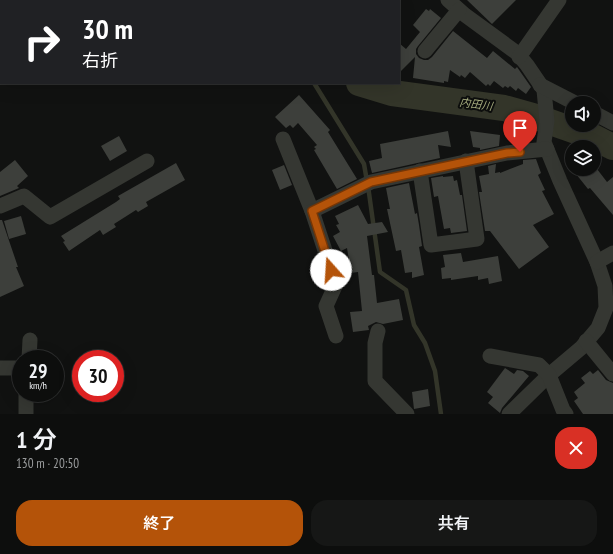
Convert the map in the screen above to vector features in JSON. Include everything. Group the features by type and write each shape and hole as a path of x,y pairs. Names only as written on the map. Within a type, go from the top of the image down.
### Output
{"street":[{"path":"519,57 559,0"},
{"path":"425,51 453,5 527,65 542,87 547,121 546,145 560,181 606,269"},
{"path":"542,87 565,98"},
{"path":"601,117 613,123"},
{"path":"283,140 312,211 336,284 326,306 336,336"},
{"path":"312,211 365,185 420,171 546,145"},
{"path":"0,206 24,196 50,217 147,161"},
{"path":"420,171 431,245 476,239 466,161"},
{"path":"509,414 581,348 598,328 606,308 606,269 613,253"},
{"path":"378,331 375,343 375,381 407,414"},
{"path":"29,350 30,340"},
{"path":"586,341 613,374"},
{"path":"490,356 539,365 550,375 563,410 566,414"},
{"path":"0,368 12,368"},
{"path":"26,402 26,414"}],"building":[{"path":"467,0 516,0 492,24"},
{"path":"426,9 429,11 430,9 441,18 416,49 416,54 419,58 428,60 432,57 453,31 487,58 493,51 515,69 517,67 531,87 526,94 518,88 516,91 510,86 508,88 505,86 503,88 494,81 490,86 488,84 486,86 470,72 465,78 461,75 460,77 450,70 448,82 444,81 444,83 413,78 415,57 400,72 400,44 406,49 420,32 413,25"},
{"path":"299,95 330,130 328,132 357,179 337,189 314,150 316,149 314,147 317,145 298,123 293,128 290,125 286,128 275,117"},
{"path":"448,131 451,147 438,145 440,158 372,173 369,161 382,158 380,144"},
{"path":"470,131 500,135 499,146 480,150 480,148 473,147"},
{"path":"119,136 127,151 110,161 101,146"},
{"path":"536,159 541,173 538,175 545,190 542,191 554,214 533,225 549,247 519,269 490,231 485,231 479,192 482,192 479,176 489,174 488,166 496,164 495,173 500,173 523,164 523,160"},
{"path":"15,160 28,176 17,186 19,188 0,196 0,172"},
{"path":"176,163 185,180 146,202 148,206 138,212 136,210 114,224 116,227 103,235 100,230 69,251 61,236 116,202 120,199 118,196"},
{"path":"284,165 292,185 280,190 272,170"},
{"path":"601,174 607,182 613,177 613,215 590,188 588,189 578,176 601,176"},
{"path":"453,176 454,181 457,180 460,195 462,195 467,231 451,233 450,228 444,229 438,196 434,197 431,178"},
{"path":"409,183 415,214 417,213 419,225 422,246 419,247 424,275 412,278 412,272 405,273 401,250 396,251 387,209 390,209 386,188"},
{"path":"358,205 368,224 382,222 388,232 367,236 372,275 374,275 377,303 399,299 403,320 383,324 376,322 368,326 369,330 353,332 350,312 362,311 358,272 351,273 347,248 341,251 333,236 340,232 336,225 339,224 335,216"},
{"path":"21,216 26,234 9,239 4,221"},
{"path":"0,220 2,220 18,267 16,267 24,286 0,297"},
{"path":"461,253 463,262 498,256 502,281 489,284 488,278 478,280 478,276 451,280 451,278 442,279 441,268 445,267 443,255"},
{"path":"505,368 514,374 517,370 523,371 529,376 502,408 500,413 488,403 493,397 487,392"},
{"path":"598,370 606,380 613,383 613,414 583,414 574,401 578,398 574,392 585,383 581,378 590,371 593,374"},
{"path":"428,389 430,406 414,409 412,392"}],"waterway":[{"path":"315,84 364,164 380,272 406,290 414,325 425,343 435,371 441,414"},
{"name":"内田川","path":"362,84 392,93 504,108 533,116 593,137 613,147"}],"route":[{"path":"331,270 312,211 371,182 507,153 520,152"}]}
